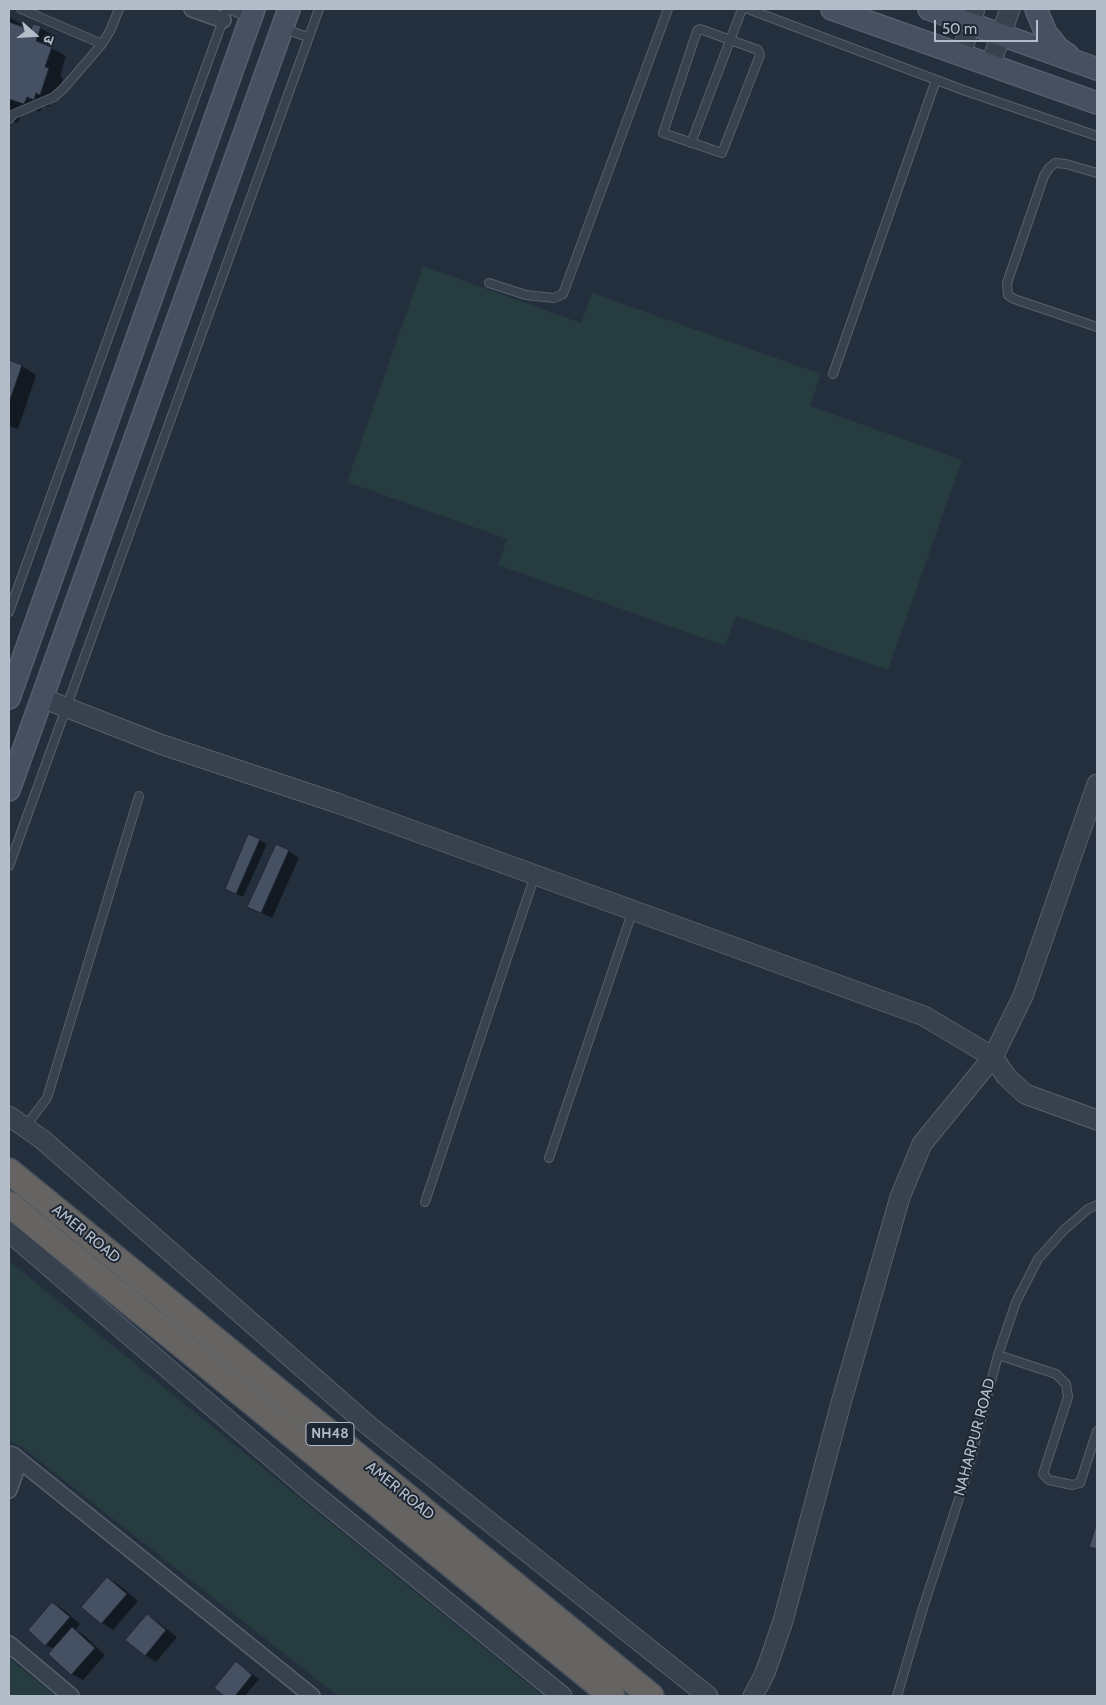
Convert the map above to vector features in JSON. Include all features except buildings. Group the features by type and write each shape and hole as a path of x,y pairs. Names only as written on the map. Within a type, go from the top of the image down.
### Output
{"highway":[{"name":"AMER ROAD","path":"9,1171 651,1696"},
{"name":"AMER ROAD","path":"9,1204 612,1696"}],"main road":[{"path":"832,9 1097,103"},
{"path":"929,9 973,16 1001,34 1088,66"},
{"path":"1036,9 1046,33 1059,49 1088,66"},
{"path":"9,698 252,13 285,18 9,790"}],"street":[{"path":"192,9 226,13"},
{"path":"990,66 1010,9"},
{"path":"961,55 973,16"},
{"path":"42,698 160,744 337,803 924,1016 992,1057 1006,1076 1025,1094 1097,1120"},
{"path":"753,1696 765,1673 783,1621 840,1403 900,1197 922,1144 992,1057 1023,996 1097,784"},
{"path":"9,1116 43,1140 369,1426 708,1696"},
{"path":"9,1232 307,1488 562,1696"},
{"path":"9,1490 14,1457"},
{"path":"14,1457 312,1696"},
{"path":"9,1644 71,1696"}],"lane":[{"path":"21,9 102,44"},
{"path":"9,119 14,114 54,96 64,88 102,44 110,31 119,9"},
{"path":"9,866 318,9"},
{"path":"489,283 526,295 554,298 563,294 668,9"},
{"path":"691,144 742,9"},
{"path":"748,9 936,80 1097,136"},
{"path":"9,612 226,13 252,13"},
{"path":"285,18 308,37"},
{"path":"700,29 730,39 758,50 760,54 724,151 720,153 664,134 663,131 697,31 700,29"},
{"path":"833,374 936,80"},
{"path":"1097,173 1066,164 1055,164 1049,168 1044,176 1007,284 1008,295 1014,300 1097,327"},
{"path":"25,1127 47,1098 139,796"},
{"path":"425,1202 535,875"},
{"path":"550,1158 633,910"},
{"name":"NAHARPUR ROAD","path":"897,1696 923,1608 966,1476 998,1355 1016,1302 1038,1260 1064,1230 1088,1209 1097,1205"},
{"path":"998,1355 1056,1374 1066,1384 1068,1397 1043,1474 1049,1480 1072,1485 1080,1483 1097,1431"}],"green space":[{"path":"423,266 581,323 592,293 821,374 810,406 962,460 888,670 736,616 725,646 498,565 507,539 347,482"},
{"path":"9,1261 543,1696 338,1696 22,1447 9,1441"},
{"path":"9,1658 55,1696 9,1696"}]}
